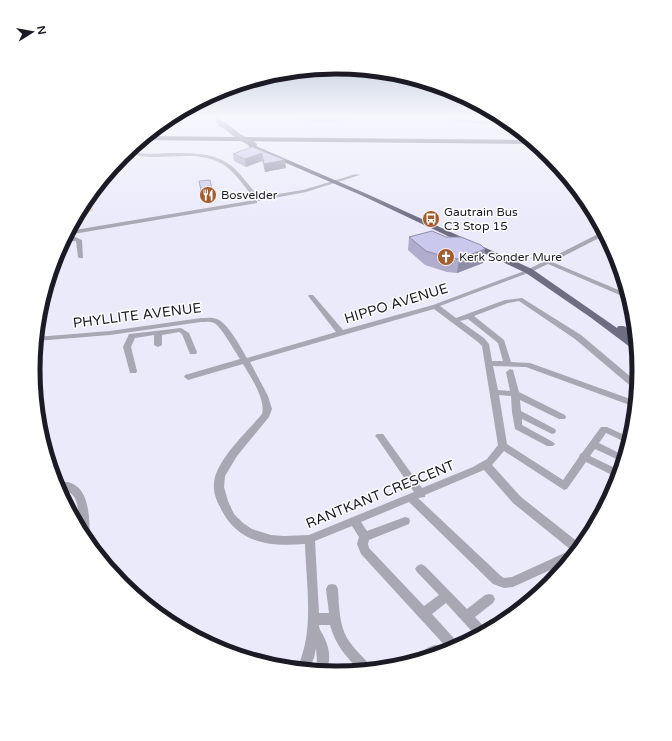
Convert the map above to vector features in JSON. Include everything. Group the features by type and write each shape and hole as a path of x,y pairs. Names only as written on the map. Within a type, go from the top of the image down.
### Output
{"main road":[{"path":"265,152 326,178 341,181 349,188"},
{"path":"266,152 341,181 556,282 629,333"},
{"path":"326,178 325,186 349,188 532,270 630,343"}],"street":[{"path":"135,153 140,155 187,153 217,159 234,170 246,183 255,199"},
{"path":"75,232 238,204 255,199 294,194 358,175"},
{"name":"HIPPO AVENUE","path":"188,377 435,306 532,270 599,236"},
{"path":"71,239 79,240 81,257"},
{"path":"548,262 622,294"},
{"path":"311,296 341,333"},
{"path":"455,321 507,301 522,299 578,337 631,382"},
{"path":"435,306 482,340 486,346 503,446 564,486 604,429 624,438"},
{"path":"469,316 499,340 508,364 515,394 518,427 550,444"},
{"name":"PHYLLITE AVENUE","path":"42,340 136,333 201,320 214,320 222,326 244,361"},
{"path":"133,371 127,347 131,337 136,333 183,331 193,352"},
{"path":"158,333 158,345"},
{"path":"488,360 508,364 527,365 630,402"},
{"name":"RANTKANT CRESCENT","path":"244,361 266,399 268,411 224,468 218,486 227,512 233,521 249,534 274,540 295,541 310,539 412,498 486,465 503,446"},
{"path":"494,392 515,394 562,417"},
{"path":"516,412 552,431"},
{"path":"380,436 421,494"},
{"path":"593,444 619,457"},
{"path":"584,456 614,472"},
{"path":"486,465 517,500 574,546"},
{"path":"64,485 72,487 79,492 82,502 84,524"},
{"path":"412,498 497,580 502,583 513,582 565,558"},
{"path":"354,521 365,537"},
{"path":"405,521 365,537 362,544 365,551 451,643"},
{"path":"306,665 313,624 310,539"},
{"path":"421,569 479,630"},
{"path":"332,589 335,619 343,642 363,665"},
{"path":"423,614 447,596"},
{"path":"467,617 489,599"},
{"path":"313,624 335,619"},
{"path":"313,624 324,653 323,666"}],"shaded area":[{"path":"92,203 93,211 86,212"}],"building":[{"path":"240,152 264,152 285,160 264,164 262,153 245,159 233,154"},
{"path":"210,180 212,189 201,190 199,181"},
{"path":"432,231 446,237 461,237 481,245 485,249 459,259 449,258 426,251 409,237"}],"place":[{"name":"Bosvelder","path":"208,195"},
{"name":"Gautrain Bus C3 Stop 15","path":"431,219"},
{"name":"Kerk Sonder Mure","path":"446,257"}]}
